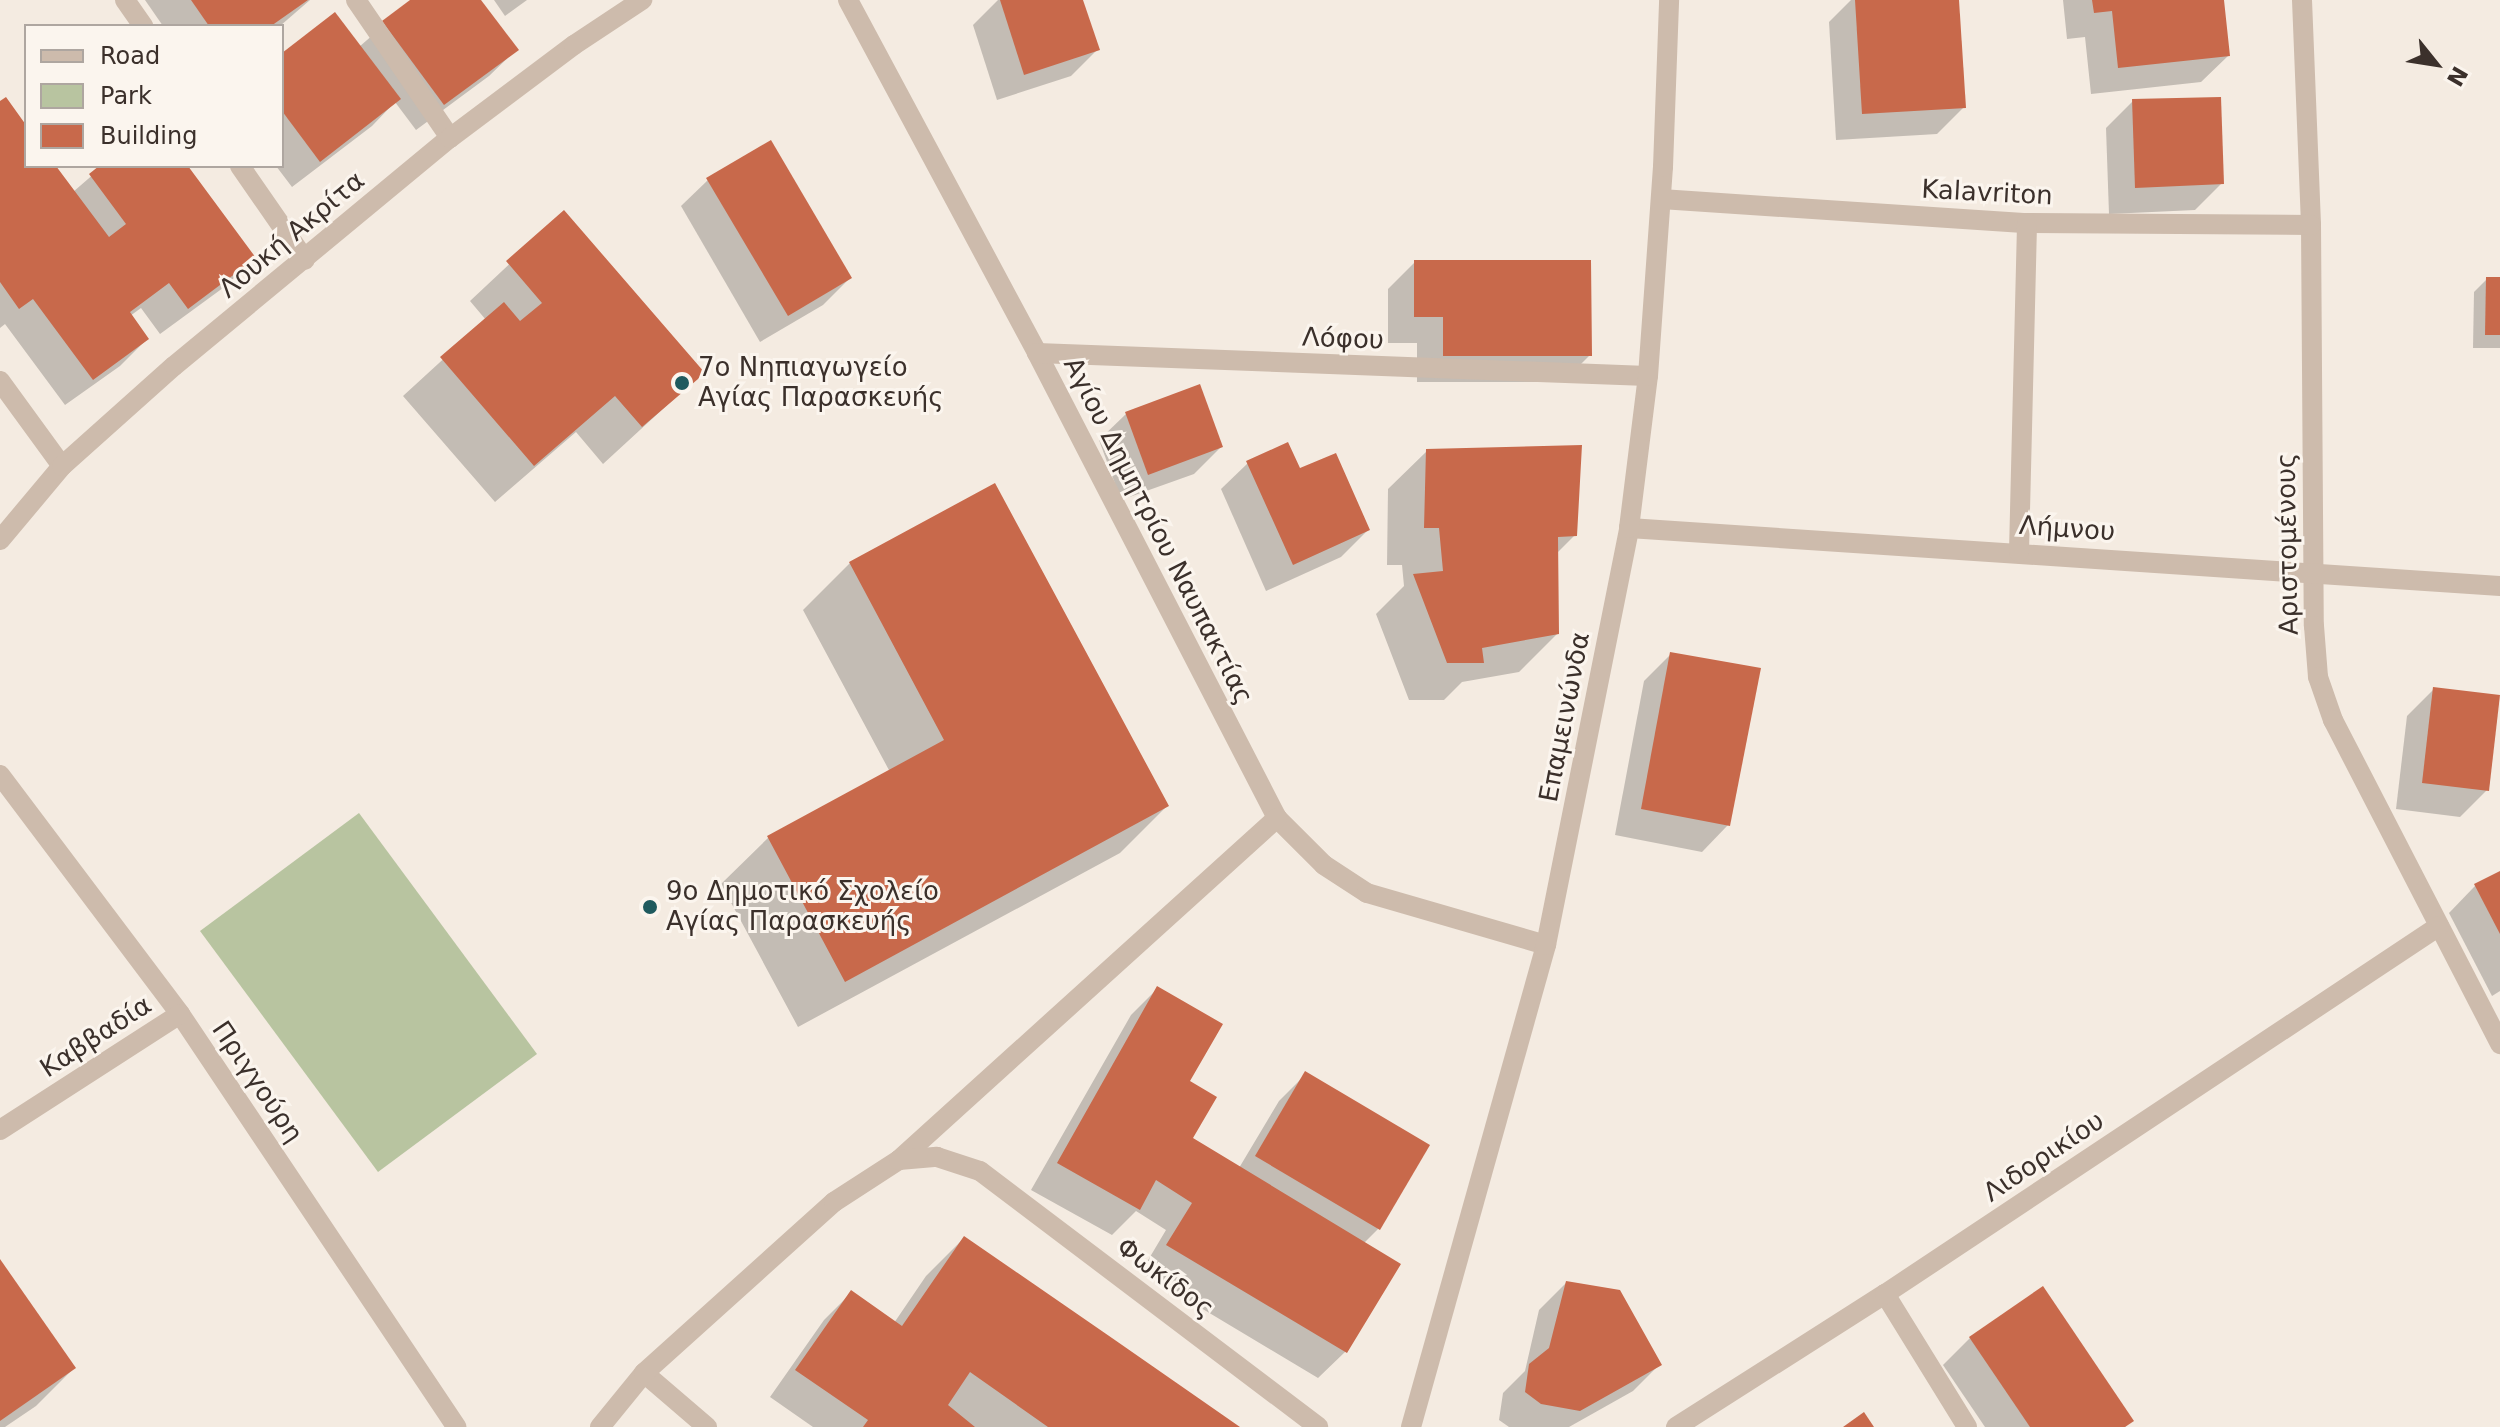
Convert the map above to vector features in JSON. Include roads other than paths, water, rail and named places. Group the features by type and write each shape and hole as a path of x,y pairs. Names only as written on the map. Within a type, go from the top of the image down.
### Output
{"street":[{"path":"125,0 142,24"},
{"path":"356,0 450,138"},
{"name":"Λουκή Ακρίτα","path":"0,540 62,466 174,366 450,138 574,45 642,0"},
{"name":"Αγίου Δημητρίου Ναυπακτίας","path":"848,0 1037,353 1277,818 1324,865 1367,893 1546,945"},
{"name":"Επαμεινώνδα","path":"1411,1427 1546,945 1629,528 1648,376 1661,199 1669,0"},
{"name":"Αριστομένους","path":"2302,0 2311,225 2313,574 2318,677 2333,720 2500,1044"},
{"path":"241,168 305,260"},
{"name":"Kalavriton","path":"1661,199 2027,223 2311,225"},
{"path":"2019,552 2027,223"},
{"name":"Λόφου","path":"1037,353 1648,376"},
{"path":"0,381 62,466"},
{"name":"Λήμνου","path":"1629,528 2500,586"},
{"name":"Πριγγούρη","path":"0,775 180,1014 457,1427"},
{"path":"600,1427 644,1373 834,1202 899,1160 1277,818"},
{"name":"Λιδορικίου","path":"1676,1427 1885,1294 2439,926"},
{"name":"Καββαδία","path":"0,1130 180,1014"},
{"name":"Φωκίδος","path":"899,1160 937,1157 980,1171 1318,1427"},
{"path":"1885,1294 1967,1427"},
{"path":"644,1373 707,1427"}],"place":[{"name":"7ο Νηπιαγωγείο Αγίας Παρασκευής","path":"682,383"},
{"name":"9ο Δημοτικό Σχολείο Αγίας Παρασκευής","path":"650,907"}]}
